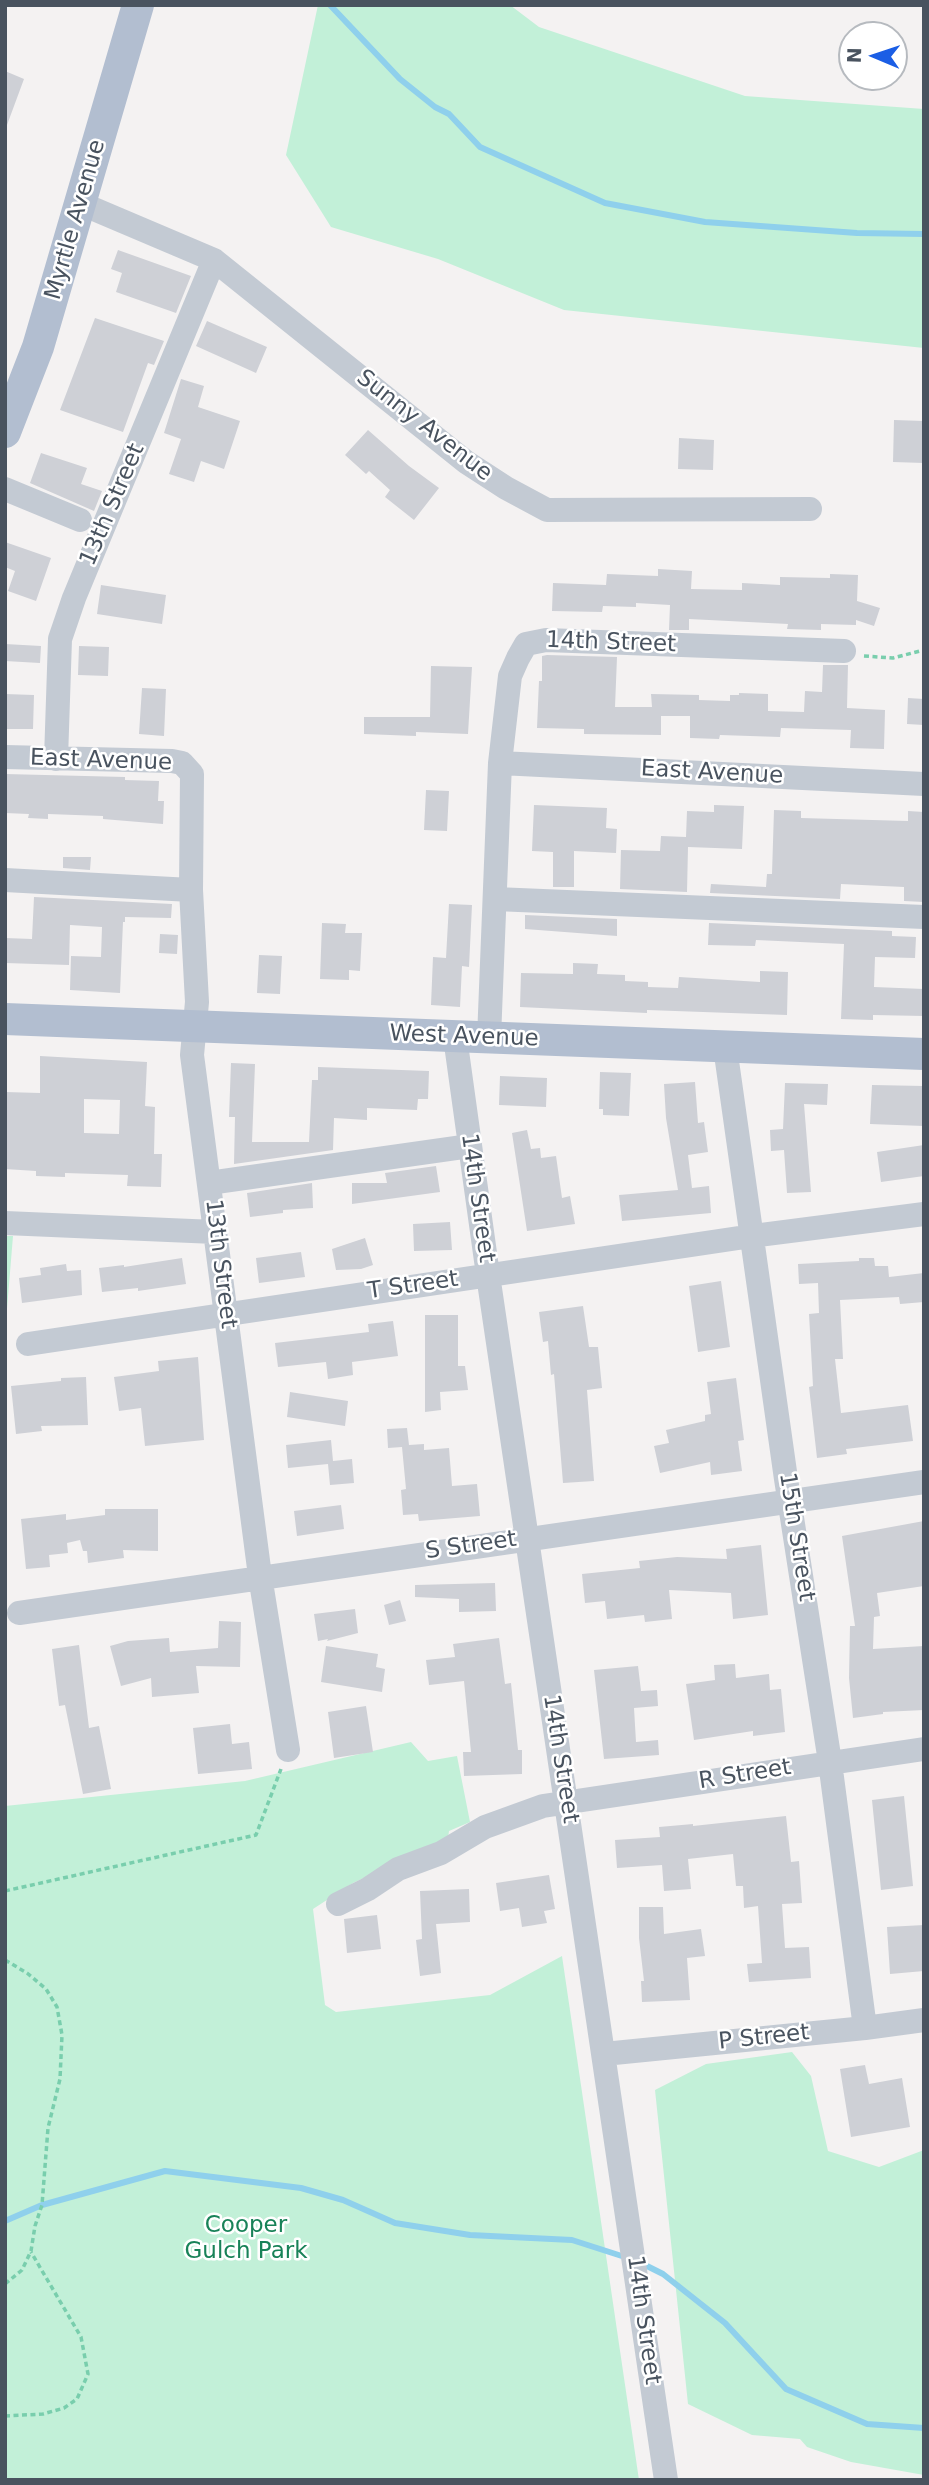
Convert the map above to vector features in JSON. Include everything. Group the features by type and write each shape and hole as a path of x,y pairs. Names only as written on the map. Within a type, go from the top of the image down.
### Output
{"main road":[{"name":"Myrtle Avenue","path":"5,432 38,347 138,5"},
{"name":"West Avenue","path":"5,1019 924,1054"}],"street":[{"name":"Sunny Avenue","path":"82,204 214,260 466,462 547,510 810,509"},
{"name":"13th Street","path":"56,759 60,639 74,598 214,260"},
{"path":"5,489 80,520"},
{"name":"14th Street","path":"489,1038 500,762 510,676 526,644 535,641 844,651"},
{"name":"East Avenue","path":"5,757 172,761 182,763 192,774"},
{"name":"East Avenue","path":"500,762 924,784"},
{"name":"13th Street","path":"192,774 191,890 198,1002 192,1055 260,1576 288,1750"},
{"path":"5,880 191,890"},
{"path":"495,899 924,917"},
{"name":"14th Street","path":"455,1037 666,2480"},
{"name":"15th Street","path":"725,1047 830,1762 865,2028"},
{"path":"209,1183 470,1146"},
{"name":"T Street","path":"28,1344 488,1275 924,1214"},
{"path":"5,1223 215,1232"},
{"name":"S Street","path":"19,1613 924,1482"},
{"name":"R Street","path":"338,1904 398,1870 441,1853 485,1827 542,1806 924,1749"},
{"name":"P Street","path":"604,2054 924,2020"}],"path":[{"path":"844,651 870,657 893,658 924,650"},
{"path":"5,1891 256,1835 288,1750"},
{"path":"5,1960 46,1989 57,2007 61,2025 60,2079 48,2128 42,2205 31,2251 22,2270 5,2284"},
{"path":"5,2416 43,2414 64,2408 78,2399 88,2374 81,2337 31,2251"}],"green space":[{"path":"318,5 510,5 539,27 745,96 924,109 924,348 564,310 438,259 331,227 286,155"},
{"path":"5,1236 13,1236 5,1333"},
{"name":"Cooper Gulch Park","path":"411,1742 428,1761 457,1756 470,1822 449,1831 448,1838 353,1883 313,1909 325,2005 336,2012 490,1995 562,1956 639,2480 5,2480 5,1806 245,1781"},
{"path":"792,2052 811,2076 828,2151 879,2167 924,2150 924,2475 851,2462 807,2447 800,2439 752,2435 688,2404 655,2090 706,2064"}],"building":[{"path":"5,71 24,79 7,125 5,124"},
{"path":"118,250 191,276 176,313 116,292 122,273 111,269"},
{"path":"95,318 164,341 154,365 148,363 123,432 60,410"},
{"path":"207,321 267,347 256,373 196,346"},
{"path":"181,379 204,386 198,407 240,421 224,469 201,461 194,482 169,474 181,439 164,433"},
{"path":"894,420 924,421 924,463 893,462"},
{"path":"368,430 439,488 414,520 385,497 390,490 369,471 366,474 345,455"},
{"path":"679,438 714,440 713,470 678,469"},
{"path":"41,453 87,468 81,484 102,491 94,511 30,483"},
{"path":"5,542 51,558 36,601 8,591 15,571 5,567"},
{"path":"658,569 692,571 691,589 742,590 742,583 780,585 780,577 830,578 830,574 858,575 857,601 880,608 874,626 856,620 856,625 821,624 821,630 787,629 788,624 689,619 689,630 669,630 670,605 636,603 636,607 603,606 602,612 552,611 553,583 606,585 607,574 658,576"},
{"path":"101,585 166,595 162,624 97,614"},
{"path":"5,644 41,646 40,663 5,661"},
{"path":"79,646 109,647 108,676 78,675"},
{"path":"542,656 617,657 615,707 652,707 651,694 699,695 699,700 730,701 730,695 739,693 768,694 768,711 804,712 805,691 822,692 823,665 848,665 847,708 885,710 884,749 850,748 851,730 781,728 780,737 720,735 719,739 690,738 690,716 661,716 661,735 584,734 584,729 537,728"},
{"path":"431,666 472,667 468,734 364,734 364,717 430,717"},
{"path":"142,688 166,689 164,736 139,734"},
{"path":"5,694 34,695 33,729 5,729"},
{"path":"908,698 924,699 924,725 907,724"},
{"path":"5,774 125,777 125,780 159,781 158,801 164,801 163,824 103,819 103,816 48,814 48,819 28,818 29,814 5,813"},
{"path":"426,790 449,791 447,831 424,830"},
{"path":"534,805 607,808 606,828 617,829 616,853 574,851 574,887 553,887 553,852 532,851"},
{"path":"714,805 744,806 742,849 688,847 687,892 620,889 621,850 660,851 661,836 686,837 687,811 714,812"},
{"path":"774,810 801,811 801,818 908,821 908,811 924,812 924,902 904,901 904,887 841,884 840,899 710,893 711,884 766,887 767,874 772,874"},
{"path":"63,857 91,857 90,870 63,868"},
{"path":"34,897 172,904 171,918 125,917 120,993 70,990 71,956 101,957 102,927 70,925 69,965 5,963 5,938 32,939"},
{"path":"449,904 472,905 469,967 462,966 460,1007 431,1005 433,957 446,958"},
{"path":"525,915 617,919 617,936 525,929"},
{"path":"322,923 346,924 345,933 362,933 360,971 349,970 349,980 320,979"},
{"path":"709,923 892,931 892,936 916,937 915,958 875,957 874,987 924,989 924,1016 873,1015 873,1020 841,1019 844,944 756,940 755,946 708,945"},
{"path":"160,934 178,935 177,954 159,953"},
{"path":"259,955 282,956 280,994 257,993"},
{"path":"573,963 598,964 597,974 625,975 625,981 648,982 648,987 678,988 679,977 760,982 760,971 788,972 787,1015 647,1010 647,1013 520,1007 521,973 573,974"},
{"path":"40,1056 147,1062 145,1106 155,1107 154,1154 162,1154 161,1187 127,1186 128,1175 65,1173 65,1177 36,1176 36,1171 5,1169 5,1092 40,1093","holes":["84,1099 120,1100 119,1134 84,1133"]},
{"path":"231,1063 255,1064 252,1142 309,1142 312,1080 318,1080 318,1067 429,1071 428,1099 418,1099 417,1110 367,1108 367,1120 334,1118 333,1150 234,1164 235,1117 229,1117"},
{"path":"600,1072 631,1073 629,1116 603,1115 603,1109 599,1109"},
{"path":"500,1076 547,1078 546,1107 499,1105"},
{"path":"695,1082 698,1123 704,1122 708,1152 688,1155 692,1188 709,1186 711,1213 622,1221 619,1195 678,1190 666,1118 664,1084"},
{"path":"785,1083 828,1084 827,1105 804,1104 811,1192 787,1193 784,1150 771,1151 770,1130 783,1129"},
{"path":"872,1085 924,1086 924,1126 870,1124"},
{"path":"527,1130 531,1149 540,1148 541,1158 556,1156 562,1198 570,1196 575,1224 527,1231 512,1133"},
{"path":"924,1145 924,1176 881,1182 877,1152"},
{"path":"436,1166 440,1192 352,1204 352,1183 387,1183 385,1173"},
{"path":"312,1183 313,1208 283,1210 283,1213 250,1217 247,1193"},
{"path":"450,1222 452,1250 414,1251 413,1224"},
{"path":"365,1238 373,1265 361,1269 336,1270 332,1249"},
{"path":"301,1252 305,1277 259,1283 256,1258"},
{"path":"182,1258 186,1284 138,1291 138,1288 102,1292 99,1268"},
{"path":"859,1258 874,1258 875,1266 888,1266 889,1277 924,1273 924,1302 900,1304 899,1297 840,1300 843,1359 835,1359 841,1413 908,1405 913,1441 846,1449 847,1454 817,1458 809,1387 813,1386 809,1314 819,1313 818,1283 799,1284 798,1264 859,1261"},
{"path":"66,1264 67,1271 81,1270 82,1295 22,1303 19,1278 41,1275 40,1268"},
{"path":"721,1281 730,1347 698,1352 689,1286"},
{"path":"583,1306 589,1347 598,1347 602,1388 587,1390 594,1481 563,1483 554,1374 551,1375 548,1341 543,1342 539,1312"},
{"path":"425,1315 458,1315 458,1366 465,1366 468,1390 440,1392 441,1410 425,1412"},
{"path":"393,1321 398,1356 352,1362 353,1375 328,1379 326,1362 278,1367 275,1343 369,1332 368,1324"},
{"path":"198,1357 204,1440 145,1446 141,1408 119,1411 114,1377 159,1371 158,1361"},
{"path":"86,1377 88,1425 41,1426 42,1431 16,1434 11,1386"},
{"path":"736,1378 744,1440 738,1441 742,1471 711,1475 710,1462 660,1473 654,1446 669,1443 666,1430 705,1421 705,1415 711,1414 707,1382"},
{"path":"290,1392 348,1401 345,1426 287,1417"},
{"path":"407,1428 409,1445 424,1444 424,1450 449,1448 452,1486 477,1484 480,1516 419,1521 418,1514 403,1515 401,1490 406,1489 402,1447 388,1448 387,1429"},
{"path":"331,1440 333,1461 352,1459 354,1483 330,1485 328,1464 288,1468 286,1445"},
{"path":"341,1505 344,1529 297,1536 294,1511"},
{"path":"105,1509 158,1509 158,1551 123,1550 124,1558 88,1563 87,1551 83,1551 80,1540 67,1543 68,1553 49,1555 50,1567 26,1569 21,1519 66,1514 66,1520 105,1515"},
{"path":"924,1521 924,1586 877,1593 880,1616 874,1617 873,1649 924,1646 924,1710 883,1712 853,1718 849,1678 850,1626 855,1626 842,1536"},
{"path":"761,1545 768,1615 733,1619 731,1593 669,1590 672,1619 645,1622 644,1615 607,1619 605,1601 585,1603 582,1574 640,1568 639,1561 677,1557 727,1559 726,1549"},
{"path":"495,1583 496,1611 459,1612 459,1599 415,1597 415,1585"},
{"path":"400,1600 406,1621 389,1625 384,1605"},
{"path":"355,1609 358,1633 318,1641 314,1614"},
{"path":"219,1621 241,1622 240,1667 196,1666 199,1693 152,1697 151,1678 121,1686 110,1646 128,1641 169,1638 170,1652 218,1648"},
{"path":"499,1638 505,1684 511,1683 518,1750 522,1750 522,1774 464,1776 463,1752 471,1752 464,1681 429,1685 426,1660 455,1657 453,1644"},
{"path":"79,1645 89,1728 99,1726 111,1789 83,1794 65,1705 59,1706 52,1649"},
{"path":"326,1646 378,1654 376,1667 385,1669 382,1692 321,1682"},
{"path":"735,1664 736,1678 769,1674 770,1690 781,1689 785,1732 753,1736 753,1731 694,1740 686,1684 715,1680 714,1665"},
{"path":"638,1666 641,1691 657,1690 658,1706 634,1708 636,1742 658,1740 659,1755 604,1759 594,1670"},
{"path":"366,1706 373,1752 334,1758 328,1712"},
{"path":"230,1724 232,1744 249,1742 252,1769 198,1774 193,1728"},
{"path":"904,1796 913,1886 881,1890 872,1800"},
{"path":"786,1816 791,1862 799,1861 802,1903 782,1904 785,1948 809,1947 811,1978 749,1982 747,1964 762,1963 758,1906 744,1908 743,1886 736,1886 733,1854 688,1859 691,1889 664,1891 662,1865 617,1868 615,1840 660,1837 659,1827"},
{"path":"549,1875 555,1909 544,1911 547,1923 522,1927 519,1908 500,1911 496,1883"},
{"path":"469,1889 470,1922 436,1924 441,1973 420,1976 416,1940 422,1939 420,1891"},
{"path":"639,1907 663,1907 664,1934 701,1929 705,1956 687,1958 690,2000 642,2002 641,1981 644,1981"},
{"path":"377,1915 381,1949 347,1953 344,1919"},
{"path":"924,1925 924,1971 890,1974 887,1927"},
{"path":"865,2065 869,2084 902,2078 910,2127 851,2137 840,2069"}],"waterway":[{"path":"330,5 400,79 435,107 449,114 480,147 605,203 705,222 857,233 924,234"},
{"path":"5,2221 42,2205 165,2171 301,2188 343,2200 395,2223 470,2235 572,2240 628,2258"},
{"path":"641,2263 663,2274 725,2323 786,2389 867,2424 924,2428"}]}
